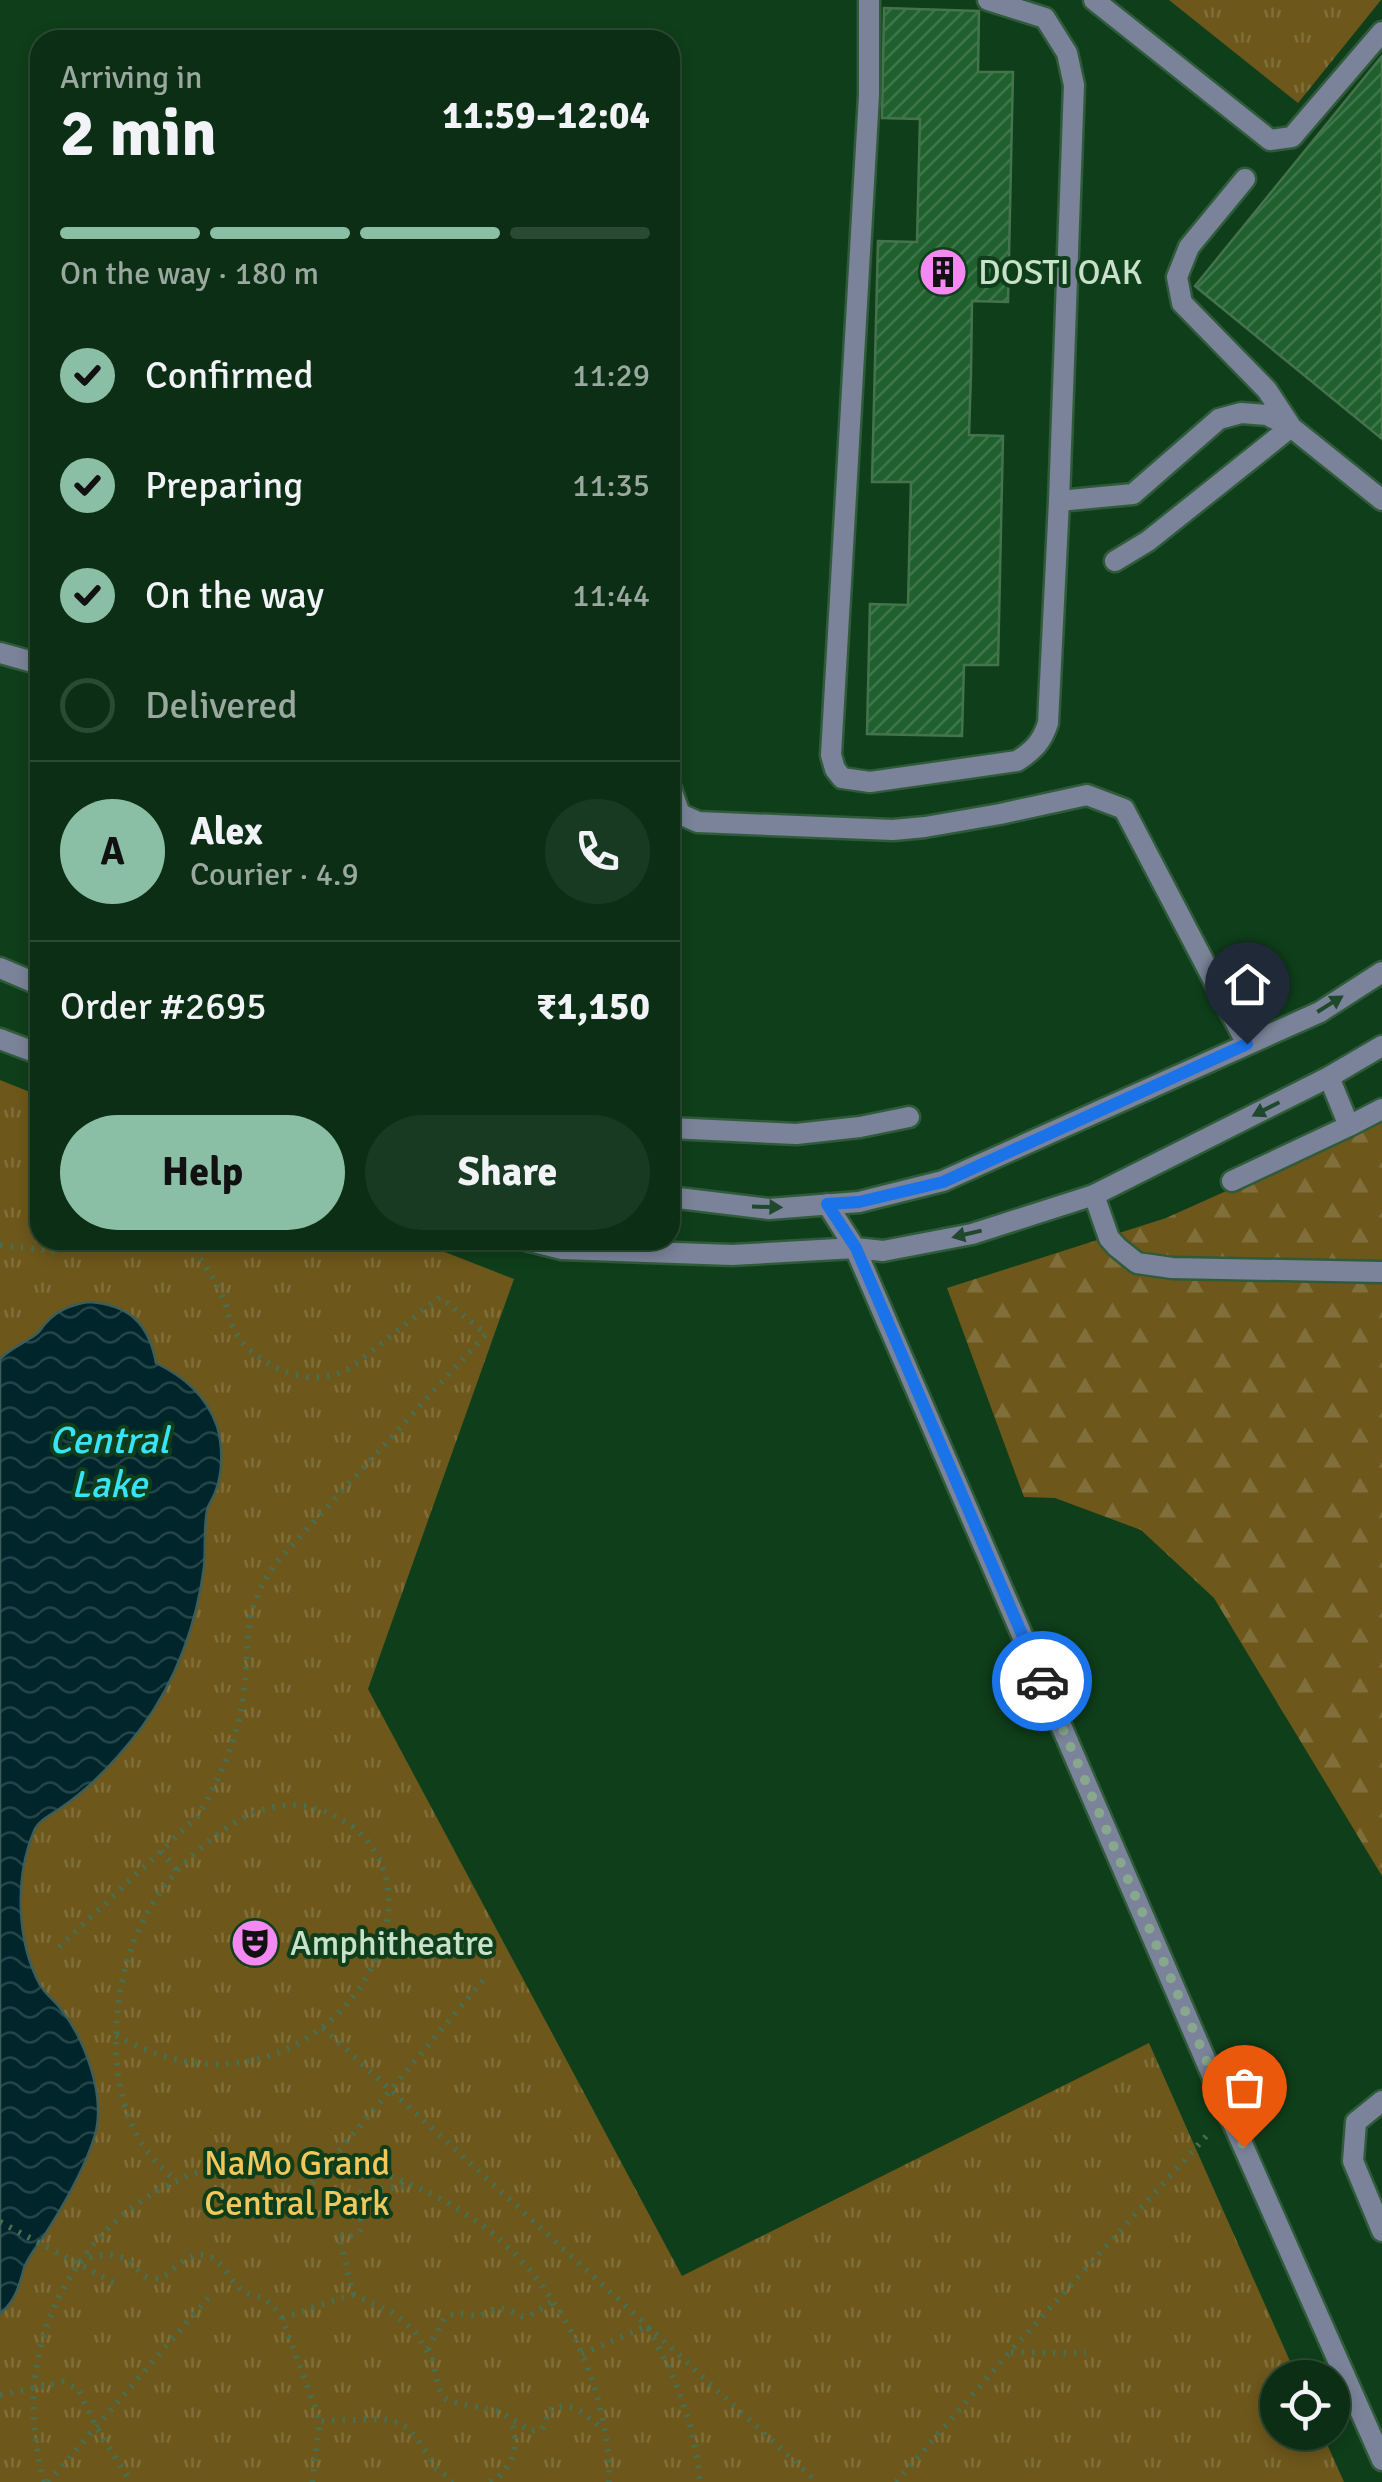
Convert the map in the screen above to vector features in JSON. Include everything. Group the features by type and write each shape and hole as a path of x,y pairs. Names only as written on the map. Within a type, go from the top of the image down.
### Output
{"street":[{"path":"869,0 869,95 831,755 842,778 870,782 1017,761 1043,738 1048,723 1074,85 1067,53 1045,18 988,0"},
{"path":"1094,0 1270,140 1292,137 1382,32"},
{"path":"1244,179 1189,246 1177,277 1182,303 1267,390 1291,427"},
{"path":"1060,501 1133,494 1219,419 1241,413 1266,414 1291,427 1382,500"},
{"path":"1115,561 1148,541 1291,427"},
{"path":"0,653 30,661"},
{"path":"680,814 698,822 894,830 1086,796 1124,809 1247,1044"},
{"path":"0,968 30,981"},
{"path":"680,1198 769,1209 859,1202 943,1182 1320,1012 1382,972"},
{"path":"0,1039 30,1050"},
{"path":"590,1250 732,1255 856,1248 883,1251 972,1234 1094,1195 1330,1077 1382,1046"},
{"path":"1330,1077 1349,1126"},
{"path":"1232,1181 1382,1108"},
{"path":"680,1128 796,1134 908,1117"},
{"path":"1094,1195 1109,1238 1137,1263 1172,1268 1382,1272"},
{"path":"827,1204 856,1248 1382,2460"},
{"path":"1382,2101 1356,2122 1353,2161 1382,2230"}],"path":[{"path":"2,1247 30,1250"},
{"path":"34,1250 60,1250"},
{"path":"58,1947 198,1816 225,1765 243,1700 249,1618 264,1580 486,1334 440,1297 346,1370 325,1376 284,1371 249,1350 236,1334 222,1296 194,1250"},
{"path":"116,2035 161,2057 184,2063 228,2065 279,2054 323,2028 350,2002 366,1979 386,1928 386,1880 370,1844 340,1817 318,1808 274,1806 252,1813 225,1829 177,1870 158,1894 128,1953 120,1986 116,2035 118,2078 131,2123 150,2154 176,2181"},
{"path":"161,1852 177,1870"},
{"path":"312,2184 484,1979"},
{"path":"323,2028 817,2482"},
{"path":"896,2482 1228,2112"},
{"path":"210,2296 46,2482 36,2453 33,2420 38,2355 47,2323 77,2264 100,2236 155,2191 222,2164 292,2157 368,2169 413,2185 478,2222 509,2249 552,2302 582,2354 605,2430 610,2482"},
{"path":"353,2294 339,2234 352,2236 362,2227 354,2200 365,2190 413,2185"},
{"path":"0,2222 118,2285"},
{"path":"77,2264 99,2254 112,2255 154,2278 170,2274 190,2257 210,2257 220,2262 246,2294 275,2308 320,2421 312,2482"},
{"path":"282,2318 353,2294 403,2320 414,2330 427,2350 439,2389 452,2402 501,2412 530,2431 542,2429 547,2412 565,2405 605,2430"},
{"path":"427,2350 450,2315 479,2316 500,2308 530,2316 552,2302"},
{"path":"582,2354 647,2326"},
{"path":"647,2326 684,2400 700,2482"},
{"path":"1010,2352 1086,2353"},
{"path":"0,2395 63,2382 78,2388 96,2427 131,2482"},
{"path":"490,2482 498,2478 514,2455 514,2430 509,2418"},
{"path":"320,2421 384,2419 407,2427 436,2468 452,2482"}],"green space":[{"path":"1169,0 1381,0 1298,103"},
{"name":"NaMo Grand Central Park","path":"0,1080 30,1092 30,1250 440,1250 514,1279 368,1689 682,2276 1149,2043 1289,2360 1260,2360 1260,2450 1330,2450 1344,2482 0,2482"},
{"path":"1382,1121 1382,1876 1214,1598 1141,1530 1055,1498 1024,1497 947,1288 1166,1218"}],"water":[{"name":"Central Lake","path":"88,1302 115,1307 134,1318 148,1337 156,1363 176,1374 200,1396 217,1426 221,1469 206,1513 204,1567 196,1609 165,1690 142,1727 105,1770 39,1824 28,1849 21,1888 26,1948 40,1985 78,2035 91,2068 98,2120 79,2174 28,2260 13,2299 0,2314 0,1359 59,1312"}],"building":[{"path":"884,8 979,11 978,72 1013,72 1008,302 972,301 969,435 1003,436 998,665 964,665 962,736 867,734 870,604 908,605 911,482 872,482 878,241 917,242 920,119 882,118"},
{"path":"1382,56 1382,439 1195,286"}],"way so far":[{"path":"1042,1681 1244,2147"}],"place":[{"name":"DOSTI OAK","path":"943,272"},
{"name":"Amphitheatre","path":"255,1943"}],"route":[{"path":"1042,1681 856,1248 827,1204 859,1202 943,1182 1247,1044"}]}
